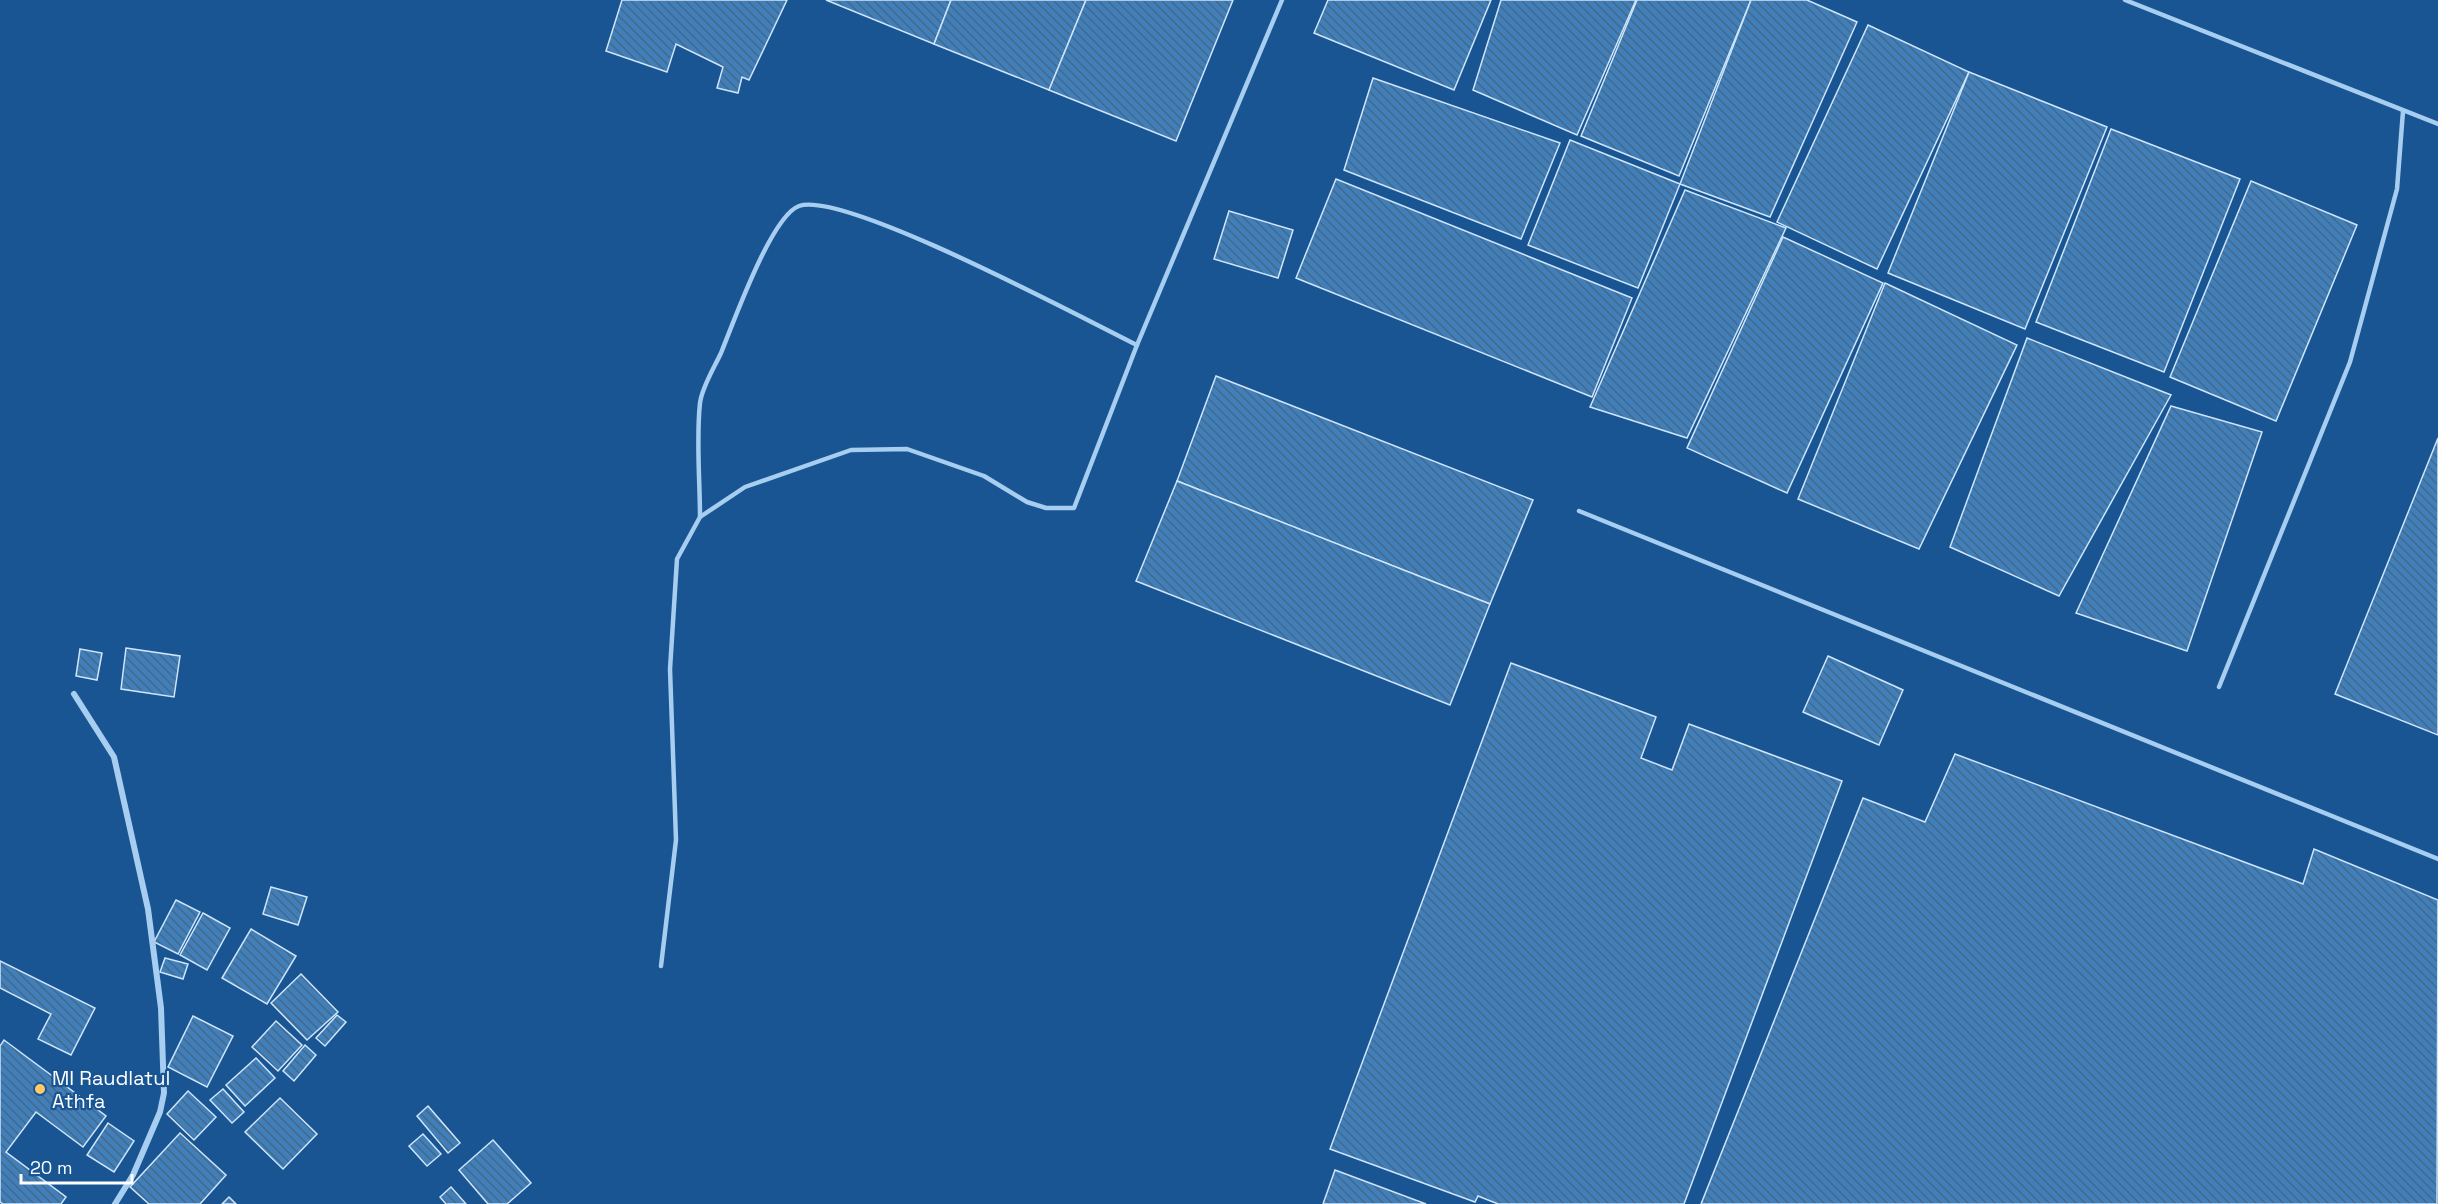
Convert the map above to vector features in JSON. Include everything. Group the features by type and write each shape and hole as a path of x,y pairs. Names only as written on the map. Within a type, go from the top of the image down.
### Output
{"street":[{"path":"74,694 114,757 148,909 161,1008 164,1093 160,1112 133,1175 115,1204"}],"lane":[{"path":"661,966 676,840 670,669 676,559 700,517 745,487 851,450 907,449 984,476 1028,502 1046,508 1074,508 1137,345 1282,0"},
{"path":"2125,0 2438,124"},
{"path":"2219,687 2350,362 2397,189 2403,111"},
{"path":"700,517 700,402 758,263 784,218 799,206 824,206 854,212 939,248 1137,345"},
{"path":"1579,511 2438,858"}],"building":[{"path":"622,0 787,0 749,80 742,77 738,93 717,88 723,67 676,44 667,72 606,51"},
{"path":"826,0 951,0 934,44"},
{"path":"951,0 1086,0 1049,90 934,44"},
{"path":"1086,0 1233,0 1176,141 1049,90"},
{"path":"1328,0 1491,0 1454,90 1314,33"},
{"path":"1501,0 1636,0 1577,135 1473,90"},
{"path":"1637,0 1751,0 1679,176 1581,136"},
{"path":"1751,0 1807,0 1857,22 1770,217 1680,184"},
{"path":"1868,25 1969,72 1877,269 1777,222"},
{"path":"1969,72 2107,127 2025,329 1888,273"},
{"path":"1373,78 1560,143 1521,239 1344,170"},
{"path":"2111,129 2240,179 2164,372 2036,322"},
{"path":"1570,140 1680,184 1638,288 1528,245"},
{"path":"1336,179 1632,298 1592,397 1296,278"},
{"path":"2251,181 2357,225 2276,421 2170,377"},
{"path":"1685,190 1786,228 1687,438 1590,407"},
{"path":"1229,211 1293,230 1278,278 1214,259"},
{"path":"1783,237 1883,283 1787,493 1687,448"},
{"path":"1885,283 2017,345 1919,549 1798,499"},
{"path":"2027,338 2171,395 2059,596 1950,547"},
{"path":"1216,376 1533,500 1490,604 1177,481"},
{"path":"2171,406 2262,432 2187,651 2076,613"},
{"path":"2438,438 2438,735 2335,694"},
{"path":"1177,481 1490,604 1450,705 1136,581"},
{"path":"126,648 180,656 174,697 121,689"},
{"path":"80,649 102,653 97,680 76,676"},
{"path":"1828,656 1903,690 1879,745 1803,712"},
{"path":"1511,663 1656,717 1641,758 1672,770 1689,724 1842,781 1684,1204 1498,1204 1478,1196 1475,1202 1330,1149"},
{"path":"1955,754 2303,884 2314,849 2438,900 2437,1204 1701,1204 1863,798 1925,822"},
{"path":"271,887 307,897 298,925 263,914"},
{"path":"176,900 200,912 178,954 154,942"},
{"path":"203,913 230,928 207,970 180,955"},
{"path":"251,929 296,956 267,1004 222,978"},
{"path":"165,958 188,964 183,979 160,972"},
{"path":"0,961 95,1008 71,1055 38,1039 51,1014 0,988"},
{"path":"301,974 338,1012 307,1040 271,1003"},
{"path":"337,1015 346,1022 325,1046 316,1038"},
{"path":"193,1016 233,1036 207,1087 168,1067"},
{"path":"276,1021 302,1045 278,1071 252,1047"},
{"path":"4,1040 106,1116 83,1147 36,1112 6,1152 66,1197 61,1204 3,1204 0,1202 0,1046"},
{"path":"305,1045 316,1055 294,1081 283,1071"},
{"path":"256,1058 275,1078 245,1106 226,1085"},
{"path":"223,1089 244,1112 232,1123 210,1100"},
{"path":"188,1091 216,1117 194,1140 167,1114"},
{"path":"280,1098 317,1134 283,1169 245,1132"},
{"path":"428,1106 460,1143 448,1153 417,1116"},
{"path":"108,1123 134,1141 114,1172 87,1155"},
{"path":"180,1133 226,1175 200,1204 149,1204 130,1187"},
{"path":"423,1134 441,1154 427,1166 409,1146"},
{"path":"493,1140 531,1183 507,1204 488,1204 459,1170"},
{"path":"1335,1170 1426,1204 1323,1204"},
{"path":"451,1187 466,1204 446,1204 440,1197"},
{"path":"229,1197 236,1204 222,1204"}],"place":[{"name":"MI Raudlatul Athfa","path":"40,1089"}]}
